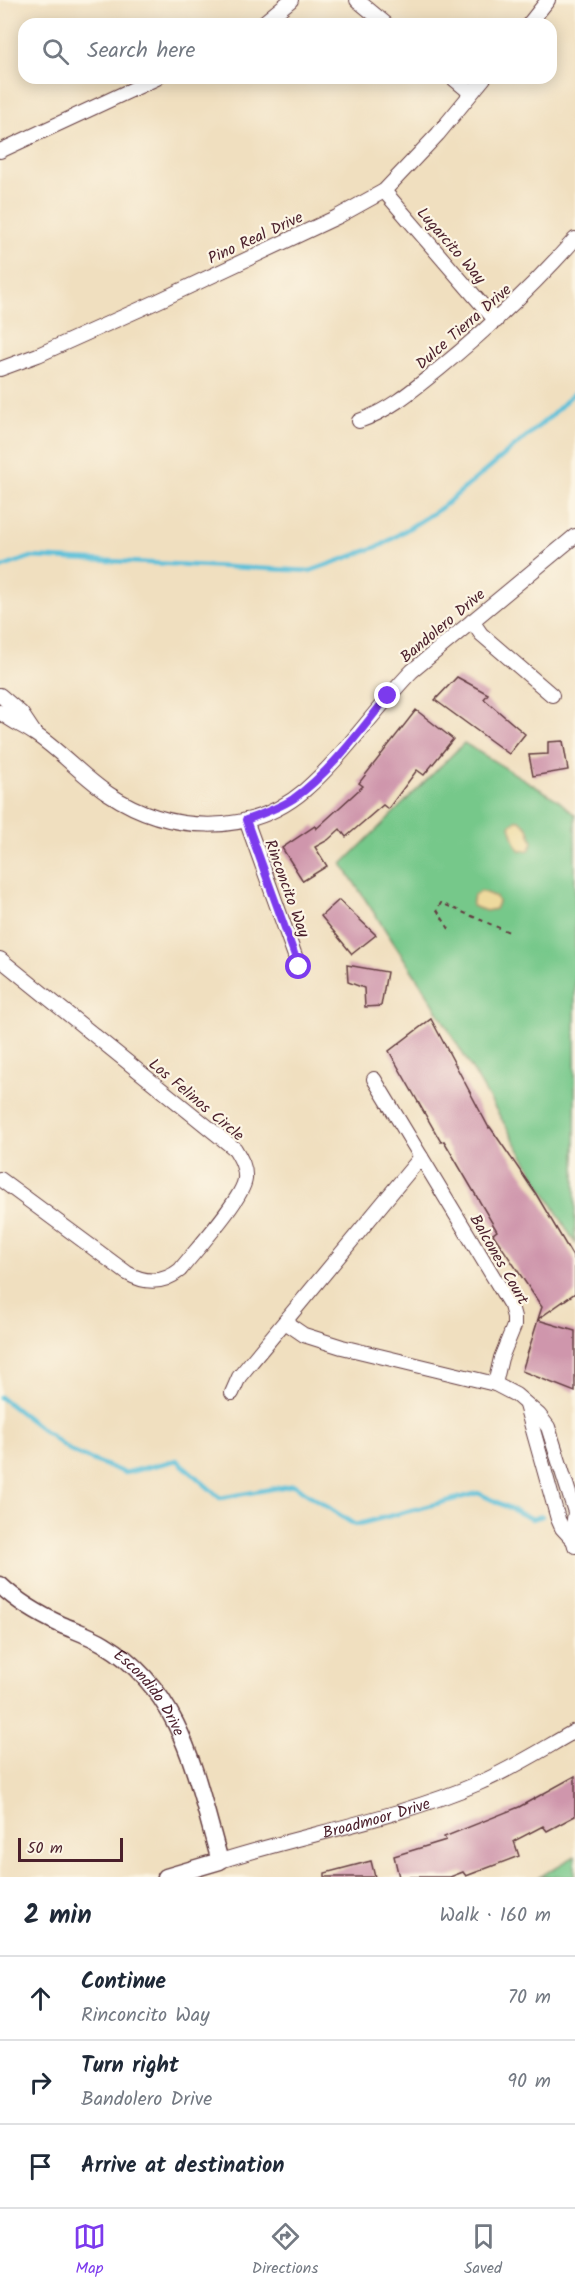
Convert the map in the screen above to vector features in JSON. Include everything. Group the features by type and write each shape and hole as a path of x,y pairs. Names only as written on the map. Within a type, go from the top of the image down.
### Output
{"street":[{"path":"269,18 291,0"},
{"path":"357,0 379,18"},
{"path":"534,18 548,0"},
{"path":"0,151 144,84"},
{"path":"460,84 471,93"},
{"name":"Pino Real Drive","path":"0,369 38,355 156,302 337,217 384,191 438,134 479,84"},
{"name":"Lugarcito Way","path":"384,191 495,321"},
{"name":"Dulce Tierra Drive","path":"359,421 376,415 397,403 495,321 537,282 575,239"},
{"name":"Bandolero Drive","path":"0,712 14,723 34,733 108,793 130,807 172,822 210,825 246,820 292,800 304,790 324,771 412,671 575,536"},
{"path":"472,621 481,634 552,695"},
{"name":"Bandolero Drive","path":"0,695 21,713 34,733"},
{"name":"Rinconcito Way","path":"246,820 299,967"},
{"name":"Los Felinos Circle","path":"0,959 235,1149 245,1168 245,1183 237,1198 180,1270 171,1277 156,1281 142,1280 127,1273 0,1179"},
{"name":"Balcones Court","path":"374,1079 511,1306 514,1326 501,1358 495,1384"},
{"path":"232,1393 239,1377 421,1157"},
{"path":"285,1322 304,1335 342,1347 495,1384 516,1395 539,1415 548,1427 575,1512 572,1528 574,1544"},
{"path":"526,1405 551,1499 562,1528 574,1544"},
{"path":"551,1499 568,1492"},
{"name":"Escondido Drive","path":"0,1585 34,1611 103,1643 140,1672 161,1698 176,1720 189,1752 220,1861"},
{"name":"Broadmoor Drive","path":"166,1877 415,1807 478,1784 575,1731"}],"path":[{"path":"449,929 437,910 441,903 509,932"}],"green space":[{"path":"464,743 558,800 575,815 575,1243 428,995 342,864"},
{"path":"575,1856 575,1877 539,1877"}],"sand":[{"path":"516,820 520,820 528,828 533,843 529,850 520,851 516,845 510,826"},
{"path":"481,891 496,897 498,902 495,909 486,911 472,906 474,895"}],"building":[{"path":"457,677 488,694 484,699 525,734 509,754 435,700"},
{"path":"416,710 453,739 424,775 417,770 388,809 383,805 346,837 340,829 328,840 315,847 327,866 303,881 282,848 315,826 316,829 363,786 359,783"},
{"path":"563,741 568,770 533,776 529,755 548,754 548,742"},
{"path":"339,900 376,935 352,954 321,916"},
{"path":"347,965 387,972 381,1006 365,1007 364,988 348,982"},
{"path":"431,1019 489,1128 536,1194 575,1260 575,1293 538,1319 542,1307 493,1234 497,1231 444,1141 441,1142 389,1051"},
{"path":"538,1320 575,1331 575,1392 522,1371"},
{"path":"575,1776 575,1816 547,1831 543,1826 514,1841 519,1856 466,1876 463,1872 450,1877 399,1877 394,1856 446,1840 444,1837 519,1807"},
{"path":"371,1861 375,1877 325,1877 325,1873"}],"waterway":[{"path":"0,568 31,557 310,571 382,545 441,508 552,415 575,392"},
{"path":"0,1397 72,1452 125,1473 177,1460 220,1498 294,1485 355,1525 478,1493 532,1519 542,1516"}],"route":[{"path":"299,967 246,820 292,800 304,790 324,771 388,696"}]}
